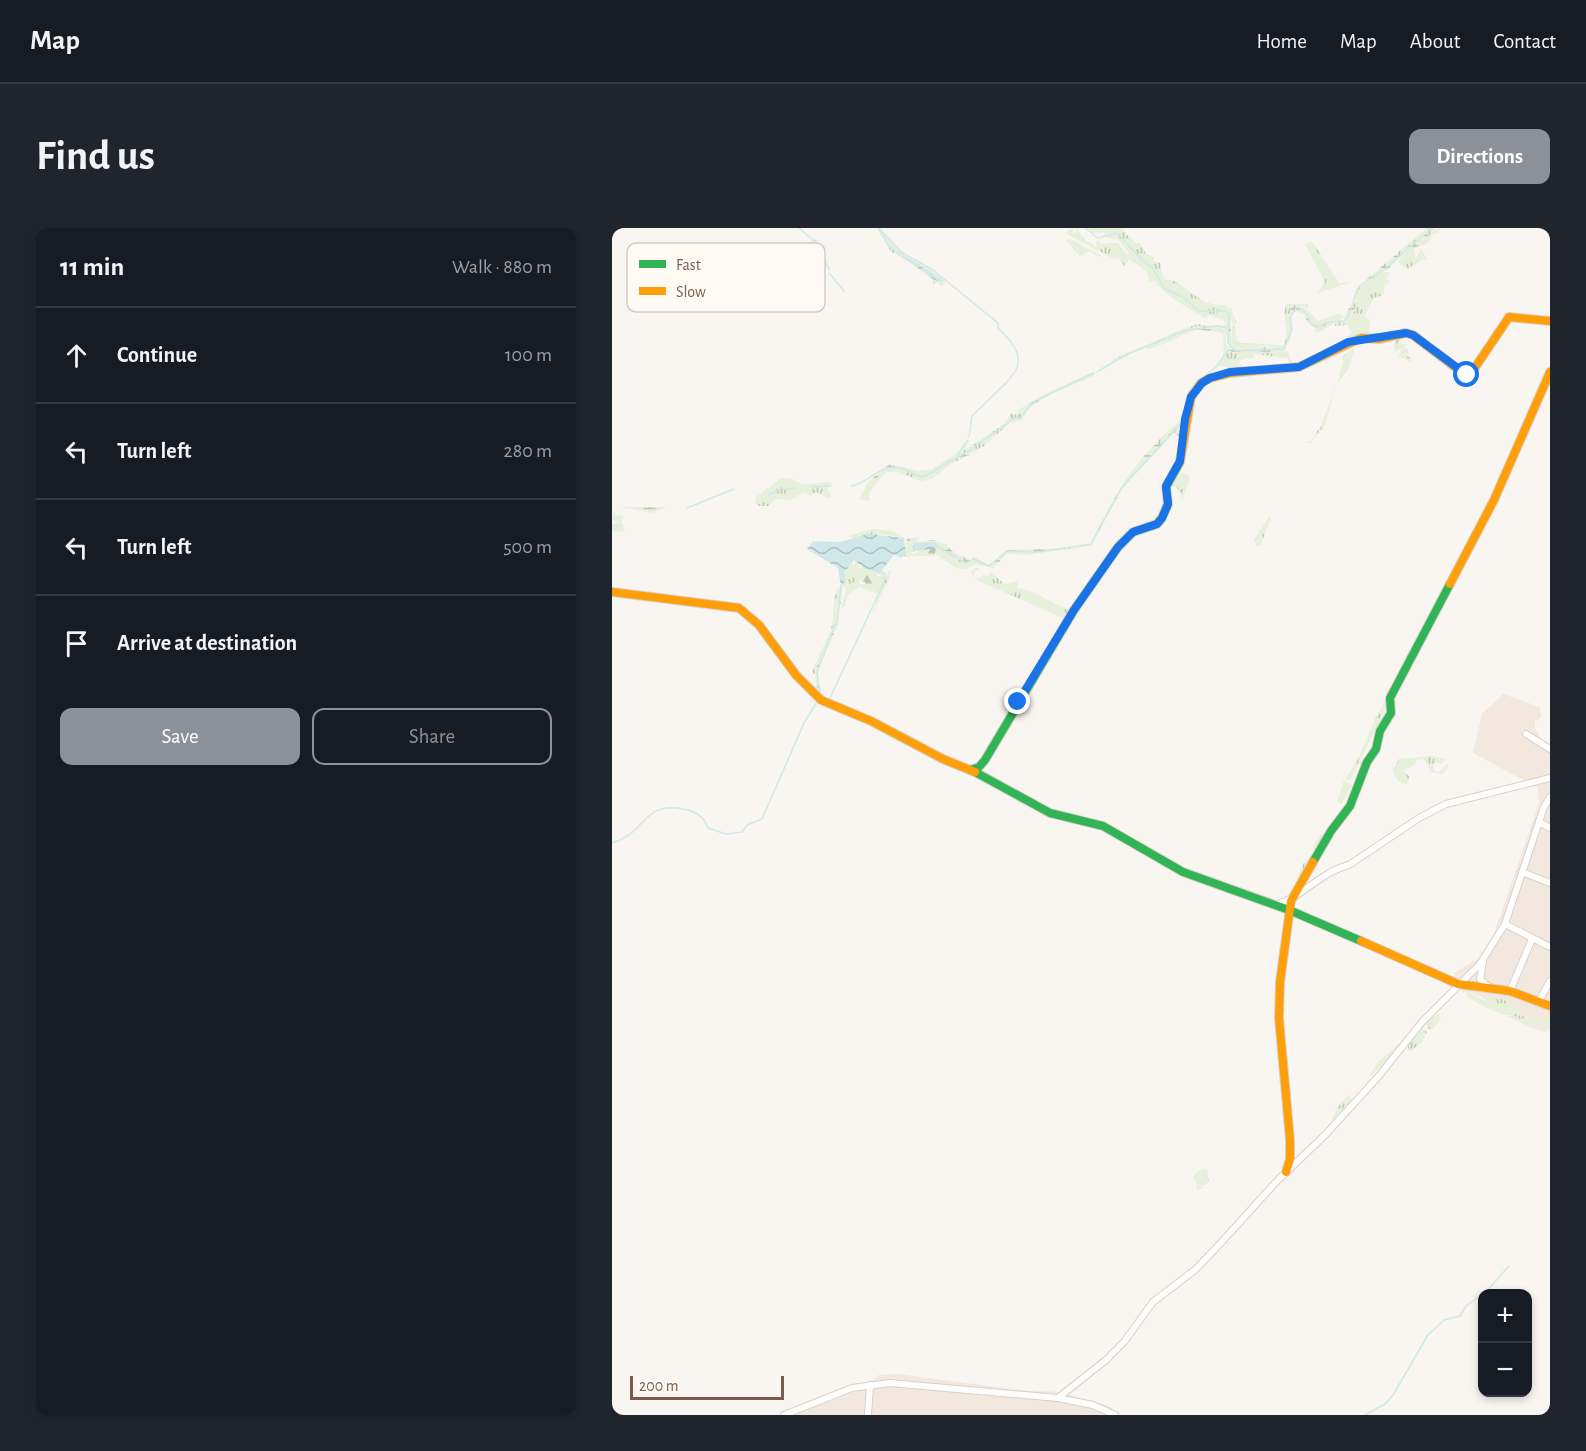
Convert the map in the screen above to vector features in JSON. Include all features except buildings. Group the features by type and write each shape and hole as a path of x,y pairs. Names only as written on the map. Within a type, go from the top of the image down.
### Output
{"street":[{"path":"969,770 979,767 985,760 1074,610 1118,547 1133,532 1157,524 1162,518 1168,504 1166,486 1180,461 1185,419 1191,397 1202,383 1230,372 1299,367 1348,342 1406,333 1413,335 1463,373 1470,375 1509,316 1523,315 1541,322 1550,321"},
{"path":"1286,1172 1290,1149 1279,1009 1290,906 1331,831 1350,806 1366,762 1376,749 1378,737 1391,713 1390,698 1494,500 1550,372"},
{"path":"612,592 739,609 759,625 796,675 822,700 988,779 1050,813 1103,826 1183,872 1274,905 1290,906 1458,984 1510,991 1550,1006"},
{"path":"1526,734 1550,749"},
{"path":"985,760 988,779"},
{"path":"1290,906 1317,879 1338,867 1349,865 1419,818 1446,804 1550,778"},
{"path":"1058,1398 1106,1360 1124,1342 1153,1302 1196,1269 1286,1172 1326,1134 1458,984 1484,958 1505,924 1539,822 1550,797"},
{"path":"1539,822 1550,828"},
{"path":"1522,872 1550,883"},
{"path":"1505,924 1550,947"},
{"path":"1510,991 1532,939"},
{"path":"1484,958 1480,979 1491,988"},
{"path":"1539,1002 1550,981"},
{"path":"868,1415 870,1385"},
{"path":"784,1415 801,1412 852,1388 870,1385 927,1385 1058,1398 1093,1405 1115,1415"}],"shaded area":[{"path":"1503,694 1540,707 1541,717 1535,722 1535,727 1542,741 1550,747 1550,1021 1535,1018 1529,1021 1538,1028 1547,1026 1547,1032 1507,1016 1516,1016 1519,1010 1502,999 1494,996 1491,1004 1482,997 1466,991 1463,993 1454,973 1477,959 1494,934 1539,803 1538,788 1473,753 1482,714"},
{"path":"898,1374 1019,1390 1059,1392 1109,1406 1121,1415 794,1415 860,1390 879,1375"}],"green space":[{"path":"877,228 901,250 900,256 891,252"},
{"path":"1073,228 1072,234 1076,233 1077,229 1086,241 1094,244 1093,247 1096,247 1097,240 1101,244 1118,243 1127,255 1129,254 1119,240 1106,237 1104,233 1092,233 1088,228 1125,228 1123,231 1136,243 1140,243 1146,254 1154,257 1153,261 1160,263 1164,279 1172,280 1206,302 1225,305 1229,309 1230,307 1237,322 1234,324 1237,341 1241,343 1283,345 1287,334 1284,314 1287,304 1309,304 1307,309 1318,321 1337,314 1346,316 1340,319 1342,322 1349,320 1357,306 1360,288 1383,271 1390,273 1386,279 1389,284 1385,285 1383,295 1374,298 1364,316 1370,320 1369,333 1391,333 1387,343 1346,337 1351,334 1348,325 1334,326 1336,324 1334,324 1319,332 1313,331 1334,321 1313,325 1305,307 1296,305 1290,308 1292,329 1284,349 1262,346 1233,349 1230,346 1233,324 1227,310 1213,312 1227,314 1229,323 1226,325 1223,320 1209,315 1205,318 1172,297 1154,281 1150,282 1146,271 1131,260 1129,259 1125,267 1118,258 1116,260 1065,233"},
{"path":"1427,228 1436,228 1418,246 1403,252 1388,270 1383,271 1360,288 1358,303 1347,322 1340,321 1344,321 1348,309 1355,303 1357,290 1368,278"},
{"path":"1441,228 1437,234 1434,233 1427,244 1413,249 1416,258 1421,249 1428,260 1424,259 1407,269 1398,262 1417,242"},
{"path":"814,237 818,243 811,243"},
{"path":"1070,239 1101,255 1098,257 1090,251 1080,256 1066,241"},
{"path":"1312,241 1339,283 1351,282 1317,293 1325,282 1305,244"},
{"path":"900,250 946,280 942,286 936,282 932,285 933,281 924,272 941,282 943,280 902,254 902,257 914,265 898,256"},
{"path":"1296,305 1305,309 1313,325 1331,323 1317,330 1307,322 1304,314 1296,311 1292,316 1292,329 1290,307"},
{"path":"1227,310 1231,315 1231,348 1284,348 1286,352 1282,355 1258,351 1238,354 1230,351 1225,328 1210,331 1190,329 1194,326 1228,325 1227,314 1213,312"},
{"path":"1198,324 1206,326 1194,326 1192,329 1203,329 1149,349 1145,347 1110,364 1114,358"},
{"path":"1215,328 1226,329 1226,344 1231,352 1284,353 1288,351 1292,363 1290,365 1288,358 1254,354 1254,357 1238,361 1243,369 1226,370 1227,367 1221,366 1212,370 1220,362 1224,349 1223,333 1210,331"},
{"path":"1292,329 1291,337 1284,348"},
{"path":"1398,338 1403,344 1407,344 1395,352 1394,345"},
{"path":"1355,347 1348,370 1337,384 1344,355"},
{"path":"1403,348 1408,349 1408,354 1404,355 1411,357 1411,362 1398,356"},
{"path":"1093,372 1095,374 1041,400 1032,406 1022,421 1011,422 984,446 965,457 964,448 968,440 966,449 1003,425 1011,413 1017,415 1018,410 1045,394"},
{"path":"1335,388 1325,425 1310,443 1305,442 1311,441 1321,425"},
{"path":"1180,421 1179,437 1174,432 1122,489 1091,546 1026,555 1007,554 993,568 976,564 964,569 954,566 935,554 937,542 912,544 915,552 910,552 909,557 904,556 907,538 919,538 917,542 933,540 946,544 957,554 971,560 973,556 989,566 1007,550 1073,548 1091,544 1117,493 1128,477 1152,447"},
{"path":"962,449 970,450 970,455 952,460 925,478 921,477"},
{"path":"964,457 932,479 921,481 898,472 886,472 869,493 870,501 859,499 869,481 873,481 889,468 906,470 901,466 918,471 935,469 922,478 954,459"},
{"path":"890,464 907,471 889,468 873,481 869,481"},
{"path":"1182,472 1188,475 1190,480 1182,499 1181,493 1172,483"},
{"path":"781,478 792,479 803,485 832,482 827,490 832,497 828,498 816,492 810,496 805,492 790,500 775,499 768,506 758,506 755,503 756,497"},
{"path":"622,507 667,507 651,513"},
{"path":"614,511 616,516 620,514 624,517 621,522 625,529 622,532 612,531 612,524 619,523 618,520 617,522 612,519"},
{"path":"1269,517 1271,518 1261,545 1257,546 1254,540"},
{"path":"872,529 893,531 904,538 881,534 854,538 848,536"},
{"path":"923,548 935,548 938,551 934,556 909,556 910,552 913,554"},
{"path":"855,559 860,568 882,571 886,577 889,570 892,571 872,615 879,594 859,587 848,595 845,606 841,609 846,590 843,585 844,573 850,563 855,565","holes":["858,573 866,576 870,585 874,584 872,580 876,574 882,574 878,586 873,589 864,584 852,584 858,580 855,575"]},
{"path":"976,568 982,571 975,570 974,576 970,572"},
{"path":"865,572 869,577 875,573 879,577 883,574 878,590 866,587 865,582 860,581 859,586 852,584 857,580 855,574"},
{"path":"990,572 1005,584 1018,581 1017,588 1025,589 1058,605 1072,609 1065,619 976,578 979,579 984,575 988,577"},
{"path":"840,585 835,621 814,675 812,672 832,626 835,597"},
{"path":"843,585 838,625 817,672 820,693 815,676 835,623 839,590"},
{"path":"1419,635 1379,722 1385,713 1385,723 1377,734 1379,723 1360,760 1361,765 1359,763 1351,780 1345,779 1358,759 1374,721"},
{"path":"1432,756 1446,759 1442,764 1437,762 1433,765 1434,771 1439,772 1448,763 1448,768 1442,774 1431,772 1425,759 1416,760 1416,764 1403,771 1410,777 1407,784 1399,782 1396,778 1393,770 1399,759"},
{"path":"1344,780 1352,786 1341,805 1339,801 1337,803"},
{"path":"1321,834 1326,835 1315,853 1313,845"},
{"path":"1315,853 1293,889 1303,864"},
{"path":"1466,991 1491,1004 1494,996 1514,1004 1519,1010 1517,1015 1550,1021 1550,1033 1547,1027 1535,1027 1529,1021 1522,1022 1516,1016 1484,1007 1467,997"},
{"path":"1438,1013 1441,1020 1432,1029 1428,1029 1426,1023"},
{"path":"1423,1029 1427,1032 1422,1042 1411,1051 1408,1050 1408,1044"},
{"path":"1402,1041 1385,1063 1370,1076 1376,1064"},
{"path":"1348,1095 1352,1099 1331,1122 1336,1109"},
{"path":"1207,1169 1209,1181 1204,1186 1200,1185 1203,1188 1197,1191 1196,1186 1199,1185 1193,1177 1198,1171"}],"water":[{"path":"902,254 943,280 942,282 935,280 902,257"},
{"path":"868,534 904,538 906,553 902,558 894,555 880,573 865,569 854,560 844,573 846,581 841,586 838,568 807,549 813,541 840,542"},
{"path":"936,542 938,548 915,551 911,547 914,543"}],"waterway":[{"path":"799,228 815,243"},
{"path":"879,228 901,252 933,270 998,323 998,328 1017,352 1018,365 1009,379"},
{"path":"1085,228 1098,238 1117,233 1143,261 1152,267 1164,288 1184,298 1199,311 1225,311 1229,314 1228,343 1235,351 1284,349 1292,329 1290,317 1297,307 1305,311 1310,323 1317,327 1329,322 1344,321 1350,313 1359,287 1433,228"},
{"path":"879,229 888,245 901,255"},
{"path":"825,262 829,270"},
{"path":"829,273 844,291"},
{"path":"1097,372 1127,354 1187,330 1217,326 1228,328"},
{"path":"1202,378 1215,368 1229,350"},
{"path":"851,486 890,467 900,468 924,477 970,450 1015,418 1020,418 1033,402 1094,373"},
{"path":"969,437 972,416 1008,381"},
{"path":"938,547 966,563 974,559 989,566 1007,551 1037,552 1091,544 1122,487 1180,425"},
{"path":"958,454 968,440"},
{"path":"812,487 831,486"},
{"path":"769,495 779,490 796,488"},
{"path":"687,508 734,489"},
{"path":"830,698 885,580 885,574 881,571"},
{"path":"820,693 817,672 837,620 841,586"},
{"path":"612,843 633,832 646,818 662,809 692,811 701,817 708,828 726,834 742,832 747,825 762,819 804,723 817,702"},
{"path":"1488,1289 1509,1266"},
{"path":"1365,1415 1385,1404 1393,1395 1428,1335 1444,1320 1460,1316 1466,1306 1478,1297"}],"traffic: fast":[{"path":"970,770 979,767 985,760 1074,610 1118,547 1133,532 1157,524 1162,518 1168,504 1166,487 1180,462"},
{"path":"1313,862 1331,831 1350,806 1367,762 1376,749 1380,731 1391,713 1390,698 1450,584"},
{"path":"975,772 1050,813 1103,826 1183,872 1289,910 1361,941"}],"traffic: slow":[{"path":"1180,462 1191,397 1201,383 1210,378 1230,373 1299,367 1361,338 1379,339 1406,333 1413,335 1463,373 1470,375 1509,317 1550,321"},
{"path":"1450,584 1494,500 1550,372"},
{"path":"612,592 739,608 759,625 796,675 821,700 871,721 943,759 975,772"},
{"path":"1286,1172 1290,1159 1290,1140 1279,1018 1280,982 1291,901 1313,862"},
{"path":"1361,941 1458,984 1510,991 1550,1006"}],"route":[{"path":"1018,702 1032,684 1042,664 1060,638 1074,610 1118,547 1133,532 1157,524 1162,518 1168,504 1166,486 1180,461 1185,419 1191,397 1202,383 1230,372 1299,367 1348,342 1361,338 1379,339 1406,333 1413,335 1467,375"}]}
